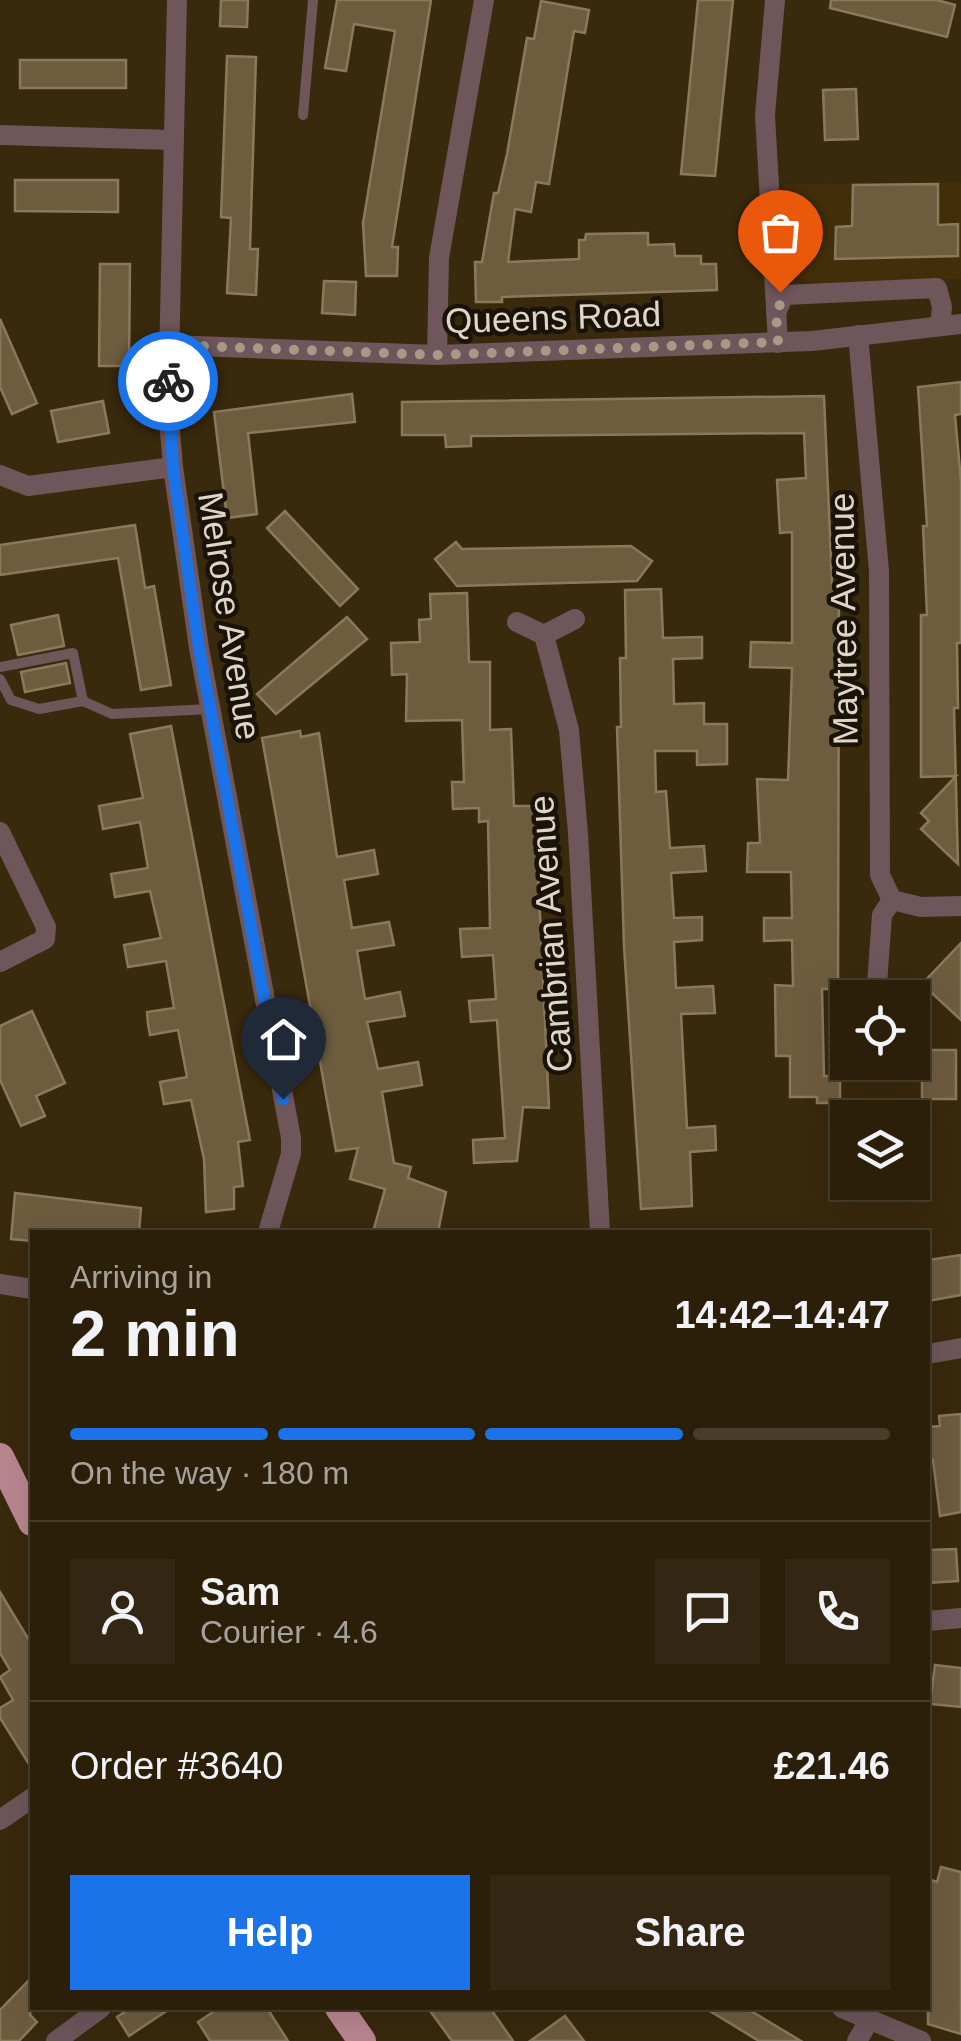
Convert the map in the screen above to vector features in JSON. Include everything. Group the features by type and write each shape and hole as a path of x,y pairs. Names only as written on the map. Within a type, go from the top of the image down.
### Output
{"highway":[{"path":"0,1457 30,1518"},
{"path":"340,2010 362,2041"}],"street":[{"name":"Melrose Avenue","path":"177,0 168,345 173,468 211,710 290,1138 292,1154 269,1230"},
{"path":"437,355 439,258 484,0"},
{"path":"775,0 766,115 778,342"},
{"path":"0,135 172,140"},
{"name":"Queens Road","path":"168,345 437,355 778,342 951,325 937,288 778,296"},
{"name":"Maytree Avenue","path":"858,335 879,572 880,875 892,900 882,914 877,980"},
{"path":"0,475 28,486 173,468"},
{"path":"517,622 544,634 576,620"},
{"name":"Cambrian Avenue","path":"544,634 568,730 578,832 600,1230"},
{"path":"0,832 46,927 45,939 0,962"},
{"path":"892,900 920,907 961,906"},
{"path":"0,1284 30,1289"},
{"path":"930,1354 961,1348"},
{"path":"930,1621 961,1618"},
{"path":"0,1820 30,1799"},
{"path":"56,2041 97,2010"},
{"path":"847,2010 922,2041"},
{"path":"857,2041 870,2020"}],"lane":[{"path":"303,115 313,0"},
{"path":"0,667 72,653 83,701"},
{"path":"0,679 11,700 39,709 83,701 112,714 211,710"}],"shaded area":[{"path":"961,182 961,279 817,283 798,278 786,263 780,189 784,184"}],"building":[{"path":"221,0 248,0 247,27 220,26"},
{"path":"337,0 431,0 392,247 398,247 397,276 366,276 363,223 395,31 354,24 346,71 325,68"},
{"path":"698,0 733,0 715,176 681,174"},
{"path":"831,0 937,0 955,5 947,37 830,8"},
{"path":"541,1 589,10 585,33 574,31 549,184 536,182 531,212 515,209 508,262 579,259 579,240 585,240 586,234 648,233 648,245 674,244 675,256 701,256 701,264 716,264 717,290 502,297 502,302 476,302 475,262 482,262 494,193 498,193 507,154 527,38 534,39"},
{"path":"227,56 256,57 250,249 258,249 256,295 227,293 231,218 221,217"},
{"path":"20,60 126,60 126,88 20,88"},
{"path":"856,89 858,139 825,140 823,90"},
{"path":"15,180 118,180 118,212 15,211"},
{"path":"938,184 938,225 958,224 958,256 835,259 836,227 852,226 853,185"},
{"path":"100,264 130,264 129,366 99,366"},
{"path":"324,281 356,282 355,315 322,313"},
{"path":"0,319 37,403 12,414 0,387"},
{"path":"961,382 961,414 955,415 961,481 961,643 957,643 958,708 954,708 956,776 921,777 921,615 927,615 923,526 927,526 918,387"},
{"path":"352,394 355,422 248,433 257,514 227,518 214,412"},
{"path":"824,396 832,583 839,583 838,980 830,980 830,989 822,989 824,1076 840,1080 840,1100 817,1103 817,1097 790,1097 790,1056 776,1056 775,985 793,986 792,940 764,941 764,918 792,918 791,872 747,872 748,843 760,843 757,779 788,780 792,668 750,667 751,642 792,643 792,532 780,533 777,480 806,478 804,433 471,436 471,446 446,447 445,435 402,435 402,402"},
{"path":"103,401 109,433 58,442 51,411"},
{"path":"285,511 358,589 340,606 267,528"},
{"path":"135,525 145,588 154,586 171,685 141,690 118,558 0,575 0,545"},
{"path":"456,542 462,549 631,546 652,561 637,581 457,586 435,559"},
{"path":"661,589 663,638 702,637 702,658 673,659 674,704 704,703 704,724 727,724 727,764 697,765 697,751 655,751 656,792 666,791 670,848 704,846 706,871 671,873 674,918 702,917 702,940 674,942 676,988 713,986 715,1013 681,1014 687,1128 715,1126 716,1150 690,1152 692,1206 641,1209 624,946 617,727 621,727 620,658 626,658 625,590"},
{"path":"467,593 469,662 490,662 490,730 511,729 514,806 535,806 549,1108 523,1107 517,1161 474,1163 473,1140 505,1138 497,1020 471,1022 469,1001 496,999 493,955 462,957 460,929 490,928 488,821 479,822 479,808 453,809 452,782 464,782 462,720 406,721 407,674 392,675 391,643 420,642 419,620 431,619 430,594"},
{"path":"58,615 64,646 18,655 11,625"},
{"path":"347,617 367,639 276,714 257,694"},
{"path":"66,663 70,683 25,692 21,672"},
{"path":"171,726 250,1140 238,1142 243,1186 234,1187 234,1209 206,1212 204,1159 191,1100 164,1104 160,1082 187,1077 178,1030 150,1035 148,1024 147,1012 174,1008 166,961 128,967 124,945 161,938 150,891 115,897 111,874 148,868 140,822 103,829 99,806 143,798 130,734"},
{"path":"300,731 301,737 319,733 337,857 374,850 378,874 344,880 352,928 389,922 394,945 357,951 365,999 400,992 405,1016 367,1022 378,1069 418,1062 422,1085 382,1092 394,1163 411,1167 408,1178 446,1192 438,1230 374,1230 385,1189 350,1179 358,1148 336,1151 262,738"},
{"path":"956,776 958,864 921,829 929,821 921,813"},
{"path":"961,943 961,1020 930,991 930,980 926,980"},
{"path":"32,1011 65,1083 36,1096 45,1116 21,1126 0,1080 0,1026"},
{"path":"930,1050 956,1050 956,1099 922,1099 922,1080 930,1080"},
{"path":"15,1193 141,1208 139,1230 30,1230 30,1241 11,1239"},
{"path":"961,1255 961,1295 930,1301 930,1260"},
{"path":"961,1414 961,1512 940,1516 933,1460 930,1461 930,1427 940,1426 939,1416"},
{"path":"956,1549 958,1581 930,1583 930,1550"},
{"path":"0,1592 30,1642 30,1766 0,1718 0,1708 13,1700 0,1677 10,1670 0,1653"},
{"path":"935,1665 961,1668 961,1707 930,1704"},
{"path":"941,1867 961,1872 961,2034 928,2024 930,1880 937,1882"},
{"path":"30,1979 30,2015 37,2022 19,2041 0,2041 0,2010"},
{"path":"128,2010 168,2010 129,2036 117,2017"},
{"path":"216,2010 268,2010 288,2041 210,2041 198,2022"},
{"path":"429,2010 491,2010 513,2041 452,2041"},
{"path":"708,2010 749,2010 801,2041 759,2041"},
{"path":"565,2016 584,2041 530,2041"}],"way so far":[{"path":"168,381 168,345 437,355 778,342 776,314 784,295 780,292"}],"route":[{"path":"168,381 173,468 199,648 283,1099"}]}
